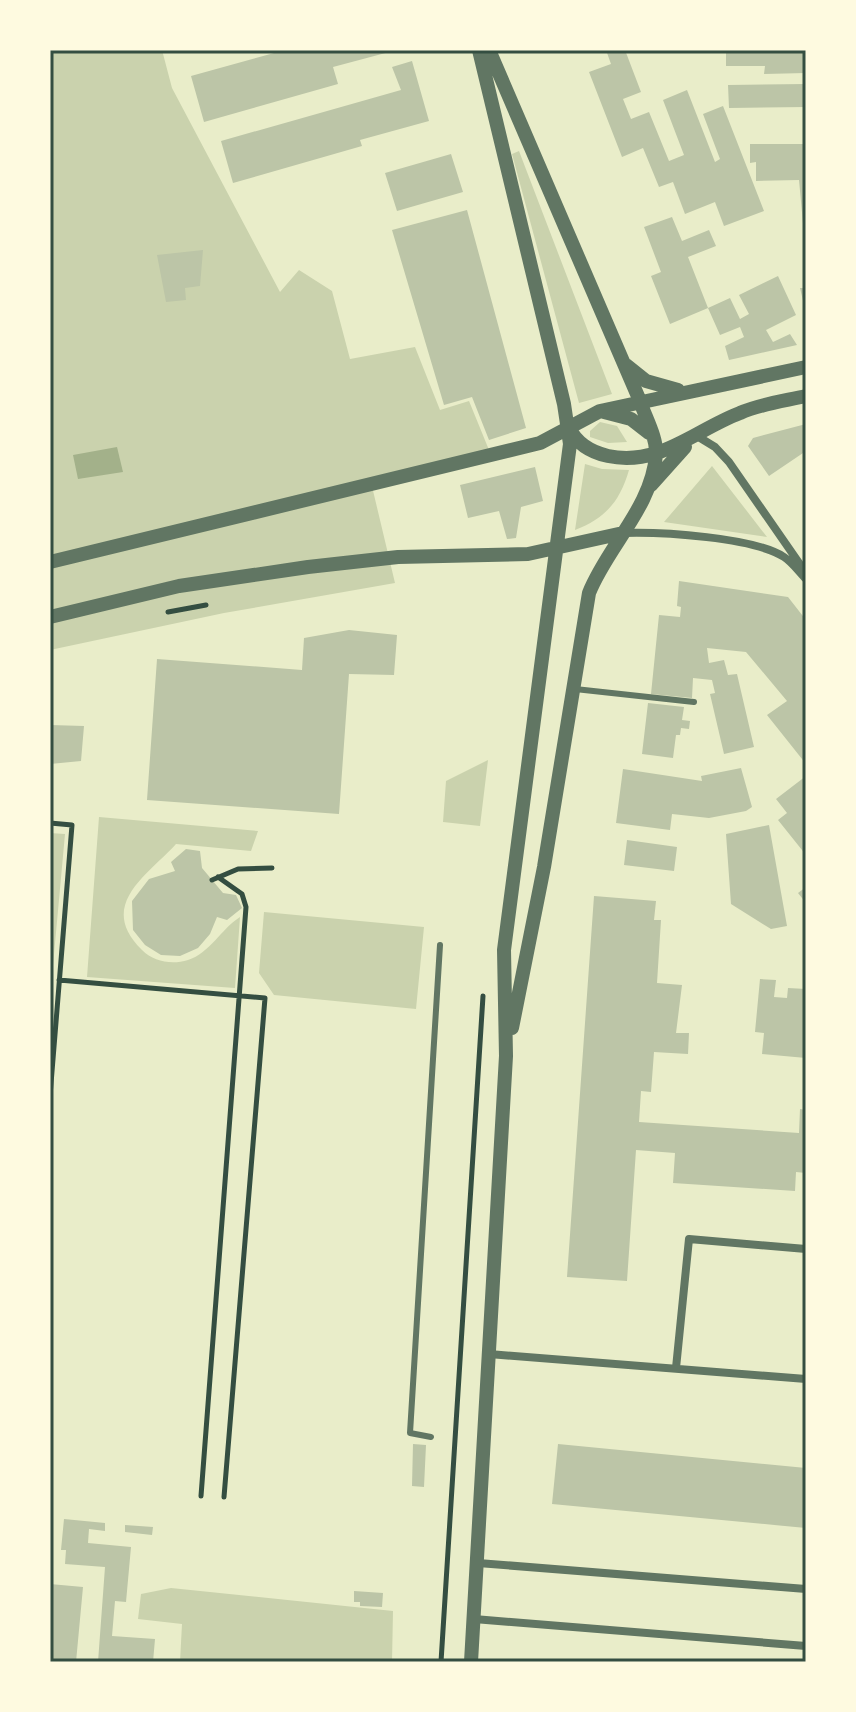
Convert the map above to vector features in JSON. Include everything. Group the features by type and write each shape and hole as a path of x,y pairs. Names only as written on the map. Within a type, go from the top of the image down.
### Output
{"street":[{"path":"471,1662 506,1056 505,937 568,480 569,428 479,50"},
{"path":"489,50 640,401 656,454 646,492"},
{"path":"623,363 646,381 660,387 706,390"},
{"path":"50,562 540,443 600,411 806,367"},
{"path":"569,428 580,444 603,455 626,458 656,454 743,411 806,396"},
{"path":"600,411 631,419 653,439"},
{"path":"506,1056 544,867 589,593 646,492 697,436"},
{"path":"697,436 715,447 729,462 806,576"},
{"path":"50,617 179,586 308,567 398,557 528,554 623,533 676,534 765,547 786,558 806,576"},
{"path":"676,1368 689,1239 806,1249"},
{"path":"489,1354 806,1379"},
{"path":"478,1563 806,1589"},
{"path":"474,1619 806,1646"}],"lane":[{"path":"571,689 694,702"},
{"path":"431,1437 410,1433 440,945"}],"path":[{"path":"155,614 216,603"},
{"path":"50,823 72,825 50,1096"},
{"path":"201,1496 246,907 242,894 215,878 253,866 272,868"},
{"path":"59,980 265,998 224,1497"},
{"path":"441,1662 484,981"}],"shaded area":[{"path":"50,50 162,50 172,88 280,292 299,270 332,291 350,359 415,347 440,410 469,401 489,450 370,478 395,583 224,613 50,650"},
{"path":"519,151 612,394 579,403 512,154"},
{"path":"600,422 617,426 627,442 608,443 590,437 590,431"},
{"path":"117,447 123,472 78,479 73,455"},
{"path":"585,464 602,469 629,470 621,491 610,507 595,520 575,530"},
{"path":"712,466 767,537 664,522"},
{"path":"488,760 480,826 443,822 446,781"},
{"path":"99,817 258,831 251,851 176,844 141,879 125,905 124,919 129,934 147,954 170,962 196,957 240,917 235,988 87,977"},
{"path":"50,833 65,834 50,998"},
{"path":"264,912 424,927 416,1009 274,995 259,973"},
{"path":"171,1588 393,1611 392,1662 180,1662 182,1624 138,1619 141,1594"}],"building":[{"path":"285,50 393,51 333,67 338,84 204,122 191,76"},
{"path":"606,50 625,50 641,92 623,99 631,119 649,112 669,161 684,155 663,100 687,90 715,162 720,159 703,114 723,106 764,211 724,226 715,202 685,214 673,182 659,187 643,148 622,157 589,72 611,64"},
{"path":"726,50 806,50 806,73 764,74 765,66 726,66"},
{"path":"412,61 429,121 360,140 362,146 233,183 221,141 401,90 392,67"},
{"path":"806,84 806,107 729,108 728,85"},
{"path":"750,144 806,144 806,256 799,180 756,181 756,162 750,163"},
{"path":"451,154 463,192 397,211 385,173"},
{"path":"467,210 526,428 489,440 472,397 444,405 392,230"},
{"path":"672,217 682,241 709,230 716,246 688,257 708,308 670,324 651,276 661,272 644,227"},
{"path":"203,250 200,286 185,288 186,300 166,302 157,255"},
{"path":"778,276 796,315 766,330 773,342 790,334 797,345 729,360 725,346 744,337 740,327 720,335 708,308 730,298 740,319 749,314 739,295"},
{"path":"800,288 806,288 806,309 805,309"},
{"path":"806,424 806,451 769,476 748,446 753,438"},
{"path":"535,467 543,501 521,507 516,538 507,539 499,511 468,518 460,485"},
{"path":"679,581 788,597 806,620 806,764 767,715 787,701 746,652 707,648 709,663 724,660 728,675 737,674 754,747 724,754 710,694 715,693 712,680 693,678 692,698 651,694 659,615 680,617 681,607 677,606"},
{"path":"349,630 397,635 394,675 349,674 339,814 147,800 157,659 302,670 304,638"},
{"path":"648,703 684,707 682,720 690,721 689,729 681,728 680,735 676,735 673,758 642,754"},
{"path":"50,725 84,726 81,761 50,764"},
{"path":"741,768 752,807 746,811 709,818 672,814 670,830 616,823 623,769 702,781 701,776"},
{"path":"806,776 806,855 778,820 787,813 776,799"},
{"path":"769,825 787,926 771,929 731,904 726,834"},
{"path":"627,840 677,847 674,871 624,865"},
{"path":"186,849 200,851 202,868 223,893 236,895 242,908 227,920 217,917 210,934 198,948 180,956 161,955 145,945 133,930 132,901 149,879 175,871 171,862"},
{"path":"806,887 806,903 798,893"},
{"path":"594,896 656,901 654,920 661,920 657,983 682,985 676,1033 689,1033 688,1054 654,1052 651,1092 641,1091 639,1122 799,1133 800,1109 806,1110 806,1173 796,1172 795,1191 673,1183 675,1153 636,1150 627,1281 567,1277"},
{"path":"760,979 776,980 774,997 787,998 788,988 806,989 806,1058 762,1054 764,1033 755,1032"},
{"path":"413,1444 426,1445 424,1487 412,1486"},
{"path":"558,1444 806,1468 806,1528 552,1504"},
{"path":"64,1519 105,1523 105,1531 89,1529 88,1543 131,1547 126,1602 115,1601 112,1636 155,1639 153,1662 98,1662 105,1567 65,1564 66,1550 61,1550"},
{"path":"125,1525 153,1527 152,1535 125,1532"},
{"path":"50,1584 83,1587 76,1662 50,1662"},
{"path":"354,1591 383,1593 382,1607 360,1606 360,1602 354,1602"}]}
